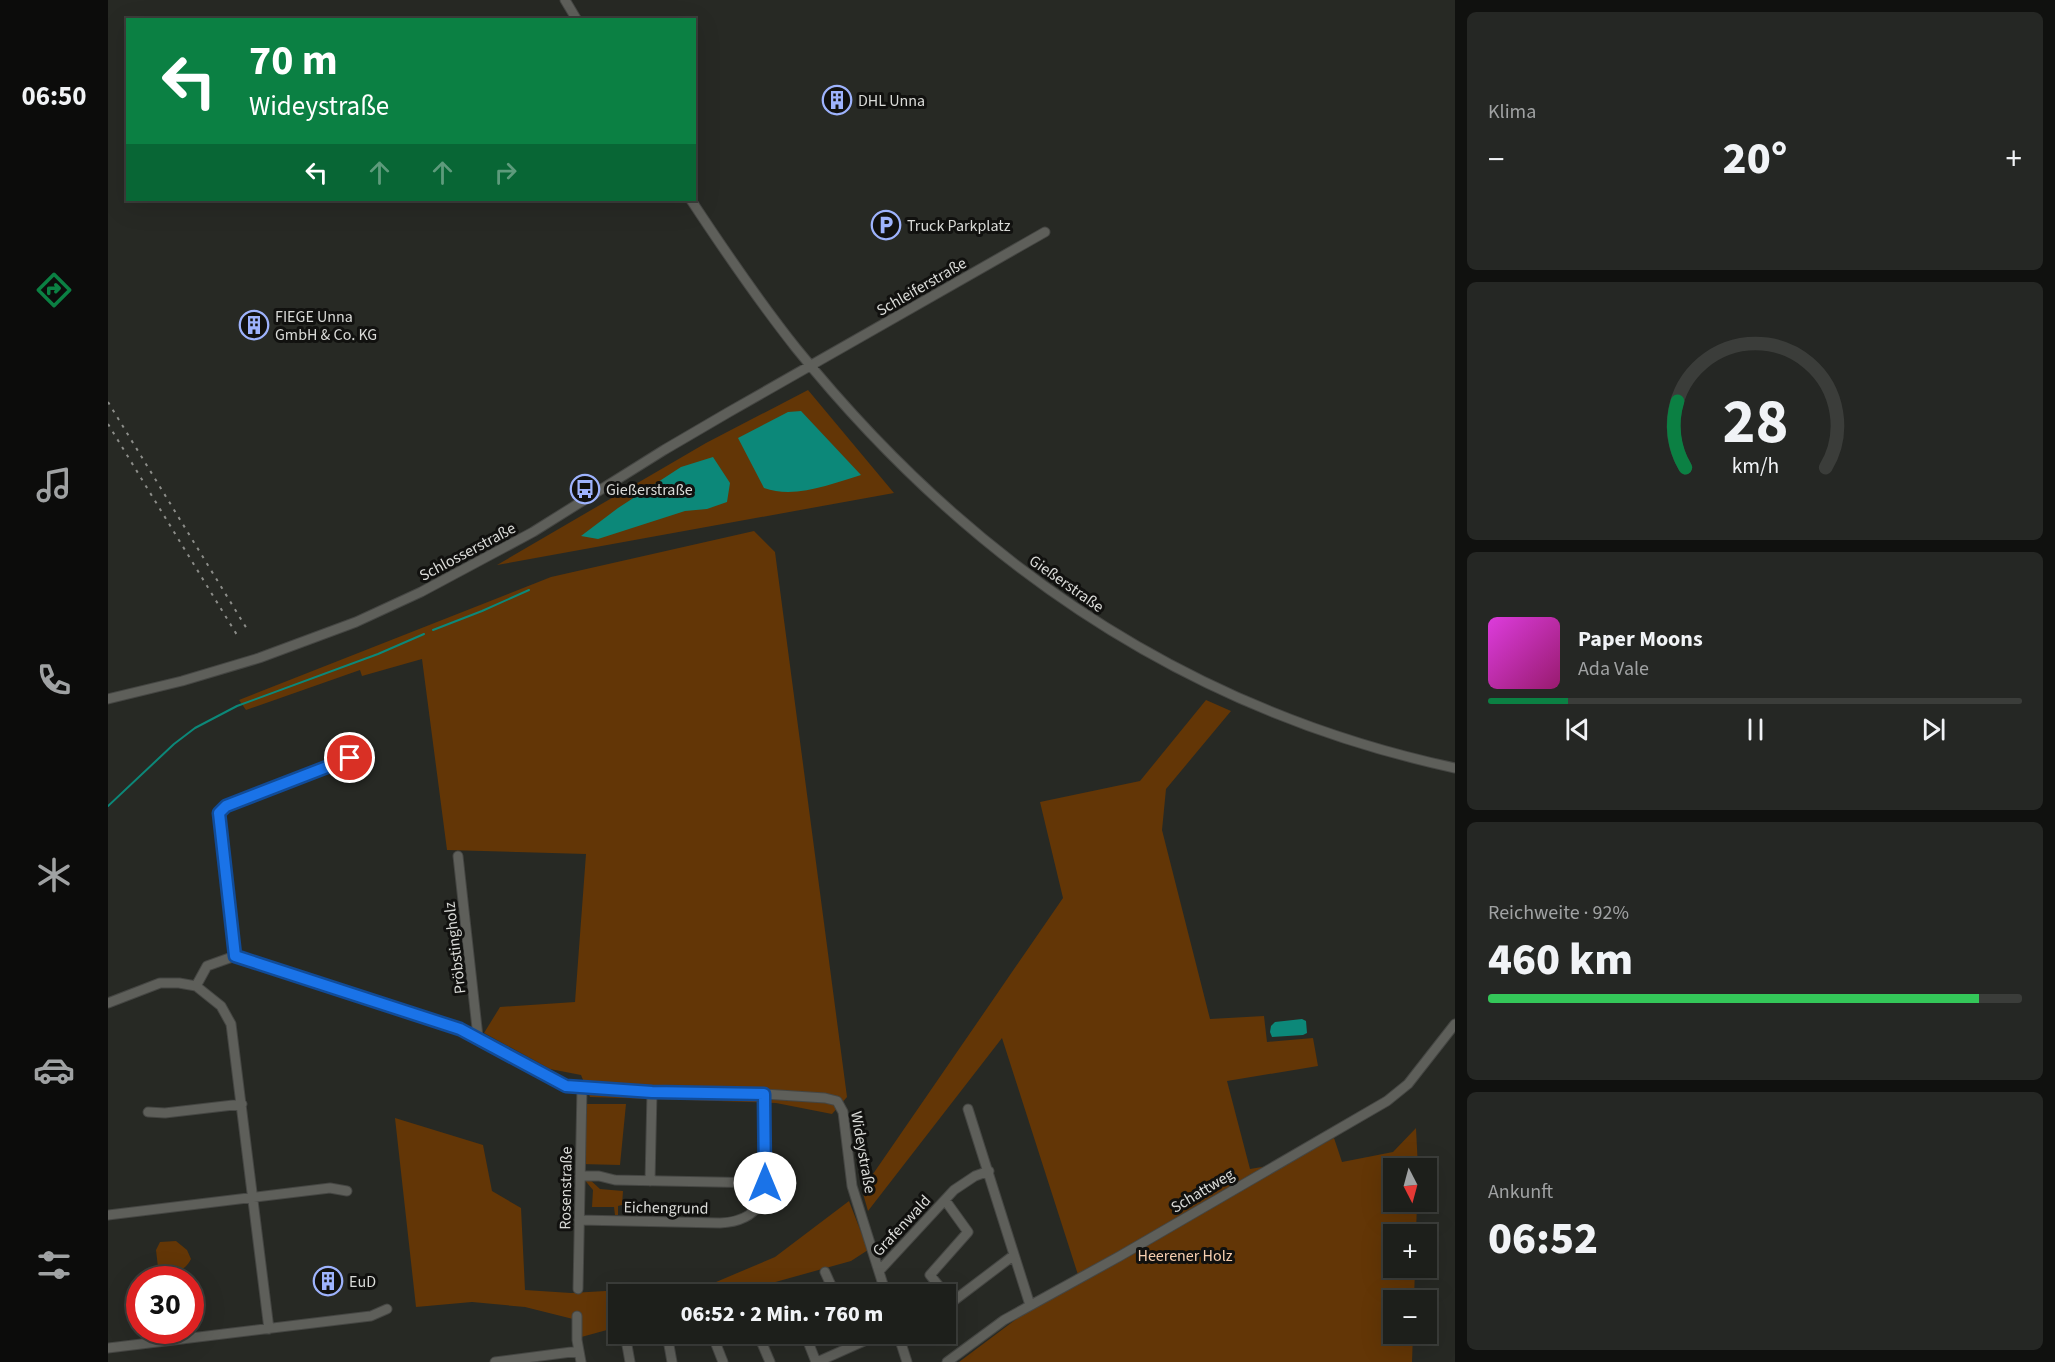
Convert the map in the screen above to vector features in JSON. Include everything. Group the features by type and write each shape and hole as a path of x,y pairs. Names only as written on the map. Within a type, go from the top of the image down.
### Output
{"street":[{"path":"565,0 576,18"},
{"name":"Gießerstraße","path":"692,201 761,302 811,365 861,421 939,501 1020,568 1106,629 1193,677 1268,710 1370,746 1455,768"},
{"name":"Schleiferstraße","path":"811,365 1045,232"},
{"name":"Schlosserstraße","path":"108,699 259,658 356,622 411,597 533,532 664,450 811,365"},
{"path":"196,986 207,966 235,956 219,813 226,806 350,758"},
{"name":"Pröbstingholz","path":"458,855 478,1037"},
{"name":"Wideystraße","path":"235,956 460,1029 566,1086 652,1092 764,1094 825,1098 837,1101 843,1112 852,1186 883,1284"},
{"path":"108,1003 160,983 179,983 196,986 221,1006 231,1024 269,1329"},
{"name":"Schattweg","path":"947,1362 1004,1320 1120,1256 1387,1101 1408,1084 1455,1024"},
{"name":"Rosenstraße","path":"578,1289 582,1088"},
{"name":"Eichengrund","path":"650,1181 652,1092"},
{"name":"Eichengrund","path":"579,1220 730,1222 750,1215 762,1201 765,1183 764,1094"},
{"path":"148,1112 165,1113 242,1104"},
{"path":"969,1109 1030,1305"},
{"name":"Grafenwald","path":"879,1271 964,1182 988,1171"},
{"name":"Eichengrund","path":"580,1176 650,1181 765,1183"},
{"path":"108,1215 330,1188 347,1191"},
{"name":"Grafenwald","path":"945,1200 968,1232 930,1275 952,1302 1014,1255"},
{"path":"825,1272 830,1284"},
{"path":"108,1348 371,1316 387,1309"},
{"path":"577,1316 581,1362"},
{"path":"627,1344 630,1362"},
{"path":"669,1344 672,1362"},
{"path":"716,1344 723,1362"},
{"path":"762,1344 770,1362"},
{"path":"809,1344 816,1362 856,1345"},
{"path":"901,1344 907,1362"},
{"path":"495,1362 579,1351"}],"green space":[{"path":"808,390 894,493 497,565 706,443"},
{"path":"754,531 775,552 847,1097 832,1114 776,1103 590,1097 581,1075 550,1069 484,1033 500,1007 575,1002 586,854 447,850 422,659 362,676 360,670 246,710 239,700 551,577"},
{"name":"Heerener Holz","path":"1206,700 1231,711 1166,789 1162,830 1210,1019 1264,1016 1267,1042 1313,1038 1318,1066 1227,1081 1250,1169 1286,1163 1334,1138 1342,1162 1393,1152 1416,1128 1418,1158 1383,1158 1383,1212 1417,1212 1416,1224 1383,1224 1383,1278 1415,1278 1414,1290 1383,1290 1383,1344 1413,1344 1412,1362 959,1362 1031,1308 1080,1281 1002,1038 868,1211 862,1190 1063,898 1040,802 1140,781"},
{"path":"582,1104 626,1104 620,1165 580,1164"},
{"path":"395,1118 483,1145 492,1191 521,1208 525,1290 571,1293 608,1291 608,1330 574,1339 573,1319 525,1307 472,1302 416,1307"},
{"path":"583,1178 588,1178 600,1189 623,1191 622,1205 618,1206 618,1215 615,1215 614,1207 592,1207 593,1190"},
{"path":"849,1201 868,1250 851,1261 768,1284 711,1284 775,1257"},
{"path":"176,1241 187,1250 191,1259 186,1266 158,1266 156,1250 160,1242"}],"water":[{"path":"801,411 861,475 800,491 776,491 764,488 738,438 788,412"},
{"path":"713,457 730,483 727,502 707,509 685,511 598,539 581,536 618,508 681,467"},
{"path":"1302,1019 1306,1021 1307,1033 1272,1037 1271,1026 1275,1022"}],"waterway":[{"path":"433,630 529,590"},
{"path":"108,806 174,744 195,728 237,706 378,654 424,634"}],"railway":[{"path":"108,402 247,629"},
{"path":"108,424 237,635"}],"place":[{"name":"DHL Unna","path":"837,100"},
{"name":"Truck Parkplatz","path":"886,225"},
{"name":"FIEGE Unna GmbH & Co. KG","path":"254,325"},
{"name":"Gießerstraße","path":"585,489"},
{"name":"EuD","path":"328,1281"}],"route":[{"path":"350,758 226,806 219,813 235,956 460,1029 566,1086 652,1092 764,1094 765,1183"}]}
